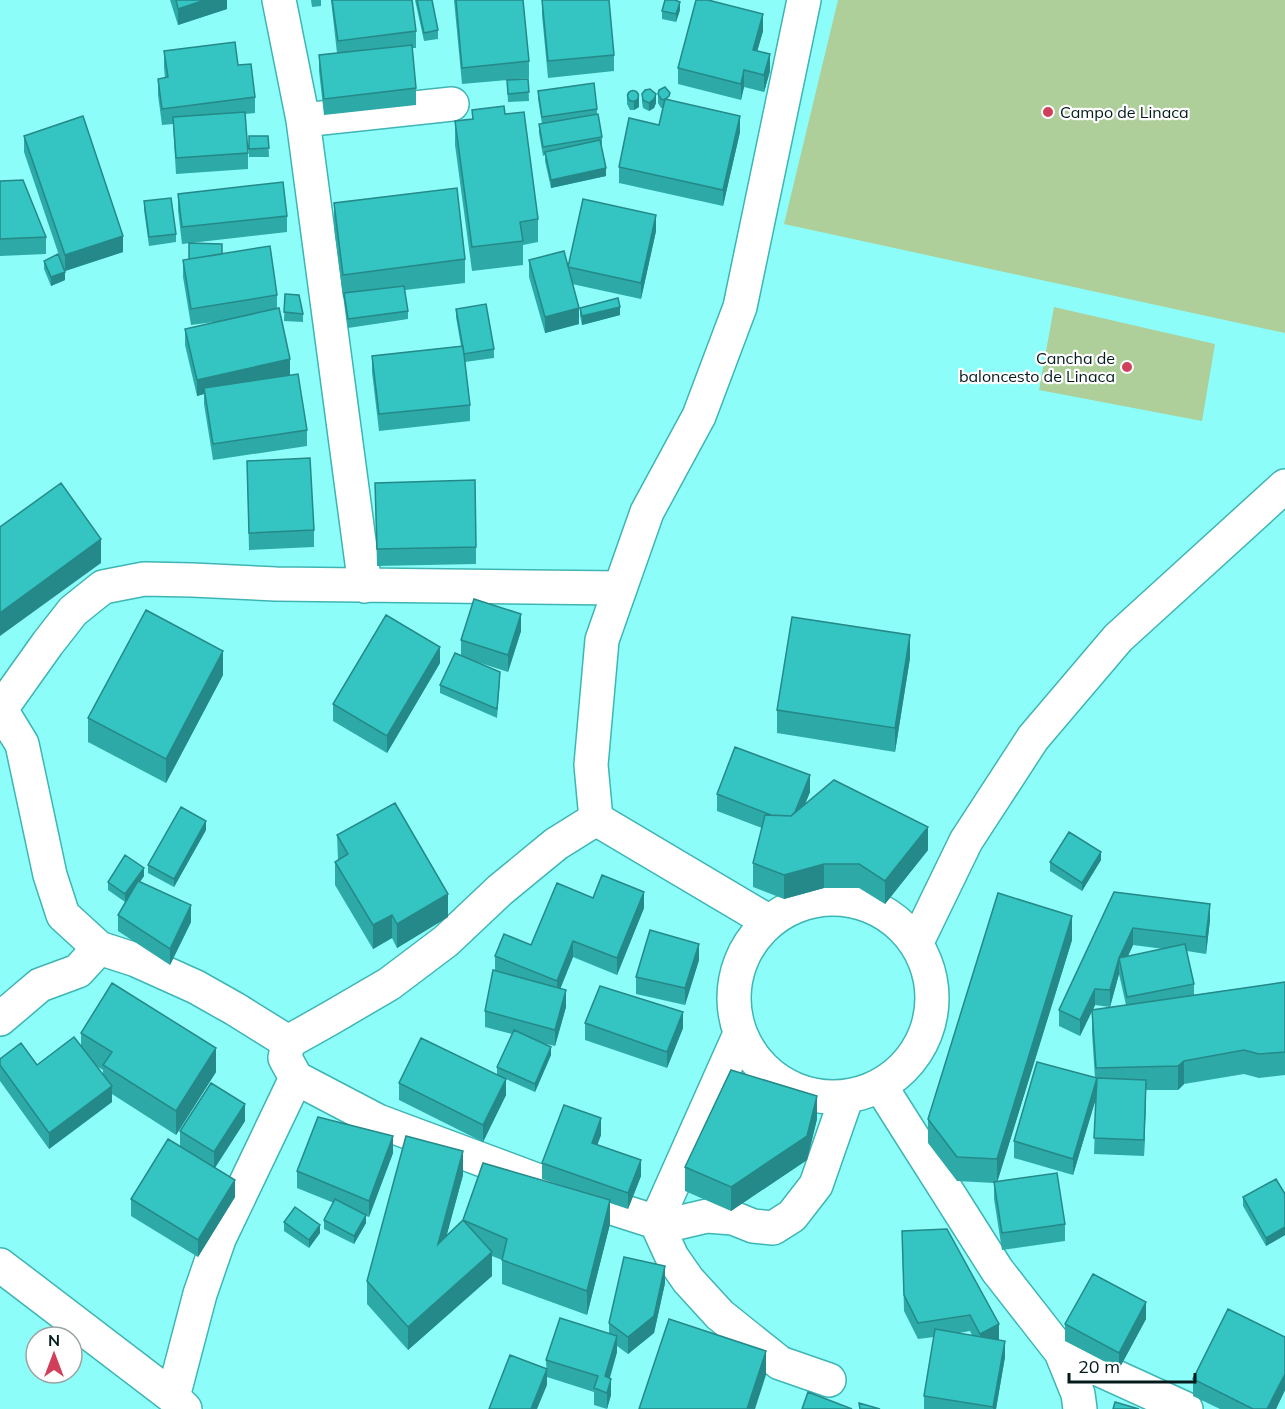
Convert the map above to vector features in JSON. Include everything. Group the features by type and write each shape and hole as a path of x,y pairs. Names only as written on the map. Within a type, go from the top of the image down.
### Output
{"street":[{"path":"279,0 303,120 365,586"},
{"path":"596,819 591,765 603,640 647,512 699,416 740,307 804,0"},
{"path":"303,120 452,104"},
{"path":"917,942 966,841 1033,738 1118,638 1285,486"},
{"path":"288,1042 196,987 136,960 99,948 63,915 50,875 22,744 0,708 73,611 103,586 144,579 365,586 620,588"},
{"path":"596,819 768,921"},
{"path":"288,1042 389,984 446,941 500,890 556,844 596,819"},
{"path":"847,899 887,913 917,942 933,981 931,1023 913,1060 881,1087 847,1096 798,1093 763,1071 739,1036 732,995 742,954 768,921 805,901 847,899"},
{"path":"0,1019 40,985 78,970 99,948"},
{"path":"739,1036 656,1222 672,1257 688,1280 720,1315 780,1363 830,1380"},
{"path":"288,1042 285,1058 296,1078 378,1121 606,1206 656,1222 677,1222 707,1216 733,1218 753,1226 773,1228 792,1216 816,1185 847,1096"},
{"path":"0,1265 179,1403 200,1294 219,1239 296,1078"},
{"path":"881,1087 997,1270 1060,1352 1078,1394 1080,1409"},
{"path":"1060,1352 1186,1409"}],"green space":[{"name":"Campo de Linaca","path":"838,0 1285,0 1285,333 784,224"},
{"name":"Cancha de baloncesto de Linaca","path":"1054,307 1215,344 1202,421 1039,390"}],"building":[{"path":"176,0 205,0 178,9"},
{"path":"332,0 412,0 416,31 338,41"},
{"path":"417,0 432,0 438,30 424,33"},
{"path":"456,0 523,0 529,61 462,68"},
{"path":"542,0 609,0 614,55 548,61"},
{"path":"665,0 680,2 676,14 662,11"},
{"path":"696,0 708,0 763,14 753,50 770,54 764,75 744,70 741,84 678,68"},
{"path":"235,42 238,65 251,64 255,97 162,109 158,79 168,77 164,51"},
{"path":"412,45 416,88 324,99 319,55"},
{"path":"528,79 529,92 508,94 507,80"},
{"path":"594,83 597,109 542,117 538,91"},
{"path":"665,87 670,93 664,100 658,94 659,90"},
{"path":"650,89 656,94 649,103 643,100 642,94 645,90"},
{"path":"633,90 639,96 633,102 627,96"},
{"path":"665,99 740,116 723,190 619,167 629,118 659,125"},
{"path":"504,106 505,114 524,112 538,219 520,222 523,241 472,247 455,121 473,119 472,110"},
{"path":"245,112 248,153 176,158 173,117"},
{"path":"598,114 602,137 543,147 539,124"},
{"path":"83,116 123,236 65,255 24,136"},
{"path":"249,136 268,136 269,148 249,149"},
{"path":"600,140 606,168 551,180 545,152"},
{"path":"23,180 46,237 0,239 0,181"},
{"path":"283,182 287,216 182,227 178,194"},
{"path":"457,188 465,259 343,275 334,203"},
{"path":"171,198 176,234 149,237 144,201"},
{"path":"583,199 656,215 641,283 568,267"},
{"path":"189,243 222,244 222,254 189,259"},
{"path":"270,246 277,295 191,309 183,260"},
{"path":"564,251 579,308 545,317 529,260"},
{"path":"58,254 65,272 51,277 44,261"},
{"path":"404,286 408,311 348,319 344,293"},
{"path":"285,294 299,295 303,314 284,312"},
{"path":"618,298 620,307 582,316 580,308"},
{"path":"486,304 494,349 464,354 456,309"},
{"path":"279,308 290,359 197,380 185,329"},
{"path":"463,346 470,405 379,414 372,356"},
{"path":"298,374 307,430 213,444 204,388"},
{"path":"310,458 314,530 249,533 247,461"},
{"path":"475,480 476,547 377,549 375,483"},
{"path":"61,483 101,539 0,613 0,527"},
{"path":"474,599 521,614 508,655 461,640"},
{"path":"146,610 223,651 166,759 88,718"},
{"path":"386,615 440,647 387,736 333,704"},
{"path":"792,617 910,635 895,728 777,710"},
{"path":"455,653 500,672 497,709 440,685"},
{"path":"735,747 810,775 795,812 791,816 771,815 717,794"},
{"path":"834,780 928,827 885,881 859,864 824,864 784,875 753,863 765,815 791,816"},
{"path":"395,803 448,894 397,924 392,915 373,925 335,862 348,854 337,835"},
{"path":"181,807 206,821 174,879 148,865"},
{"path":"1069,832 1101,852 1082,883 1050,862"},
{"path":"125,855 144,868 125,894 108,882"},
{"path":"602,875 644,892 617,958 573,941 557,981 495,956 504,934 531,945 557,883 593,898"},
{"path":"138,881 191,905 170,949 118,915"},
{"path":"1114,892 1210,904 1206,937 1133,928 1119,958 1110,990 1095,989 1080,1020 1059,1010"},
{"path":"998,893 1072,916 997,1159 957,1157 928,1119"},
{"path":"650,930 699,944 685,988 636,977"},
{"path":"1185,944 1194,984 1127,997 1119,958"},
{"path":"493,970 566,990 555,1030 485,1011"},
{"path":"1285,982 1285,1052 1259,1054 1244,1050 1184,1061 1178,1066 1096,1068 1092,1010"},
{"path":"112,983 216,1048 176,1111 103,1065 112,1052 81,1033"},
{"path":"600,986 683,1012 667,1052 585,1023"},
{"path":"514,1030 551,1047 535,1084 497,1067"},
{"path":"74,1037 112,1086 49,1133 0,1065 0,1059 21,1043 37,1065"},
{"path":"421,1038 506,1079 483,1125 399,1083"},
{"path":"1037,1062 1097,1078 1073,1159 1014,1141"},
{"path":"731,1070 817,1096 807,1136 731,1187 685,1167"},
{"path":"1097,1078 1146,1080 1144,1140 1094,1138"},
{"path":"211,1083 245,1104 214,1152 180,1131"},
{"path":"564,1105 601,1118 592,1143 641,1160 628,1193 542,1163"},
{"path":"318,1117 393,1136 369,1201 297,1171"},
{"path":"406,1136 463,1151 438,1244 463,1220 492,1252 408,1327 367,1281"},
{"path":"168,1139 235,1180 198,1240 131,1199"},
{"path":"483,1163 610,1200 587,1291 502,1260 507,1239 463,1220"},
{"path":"1057,1173 1065,1224 1002,1233 994,1182"},
{"path":"1276,1179 1285,1194 1285,1227 1266,1238 1243,1197"},
{"path":"335,1199 366,1215 354,1236 324,1220"},
{"path":"295,1207 320,1225 309,1240 284,1222"},
{"path":"947,1229 999,1324 980,1334 970,1315 918,1323 904,1295 902,1231"},
{"path":"624,1257 665,1266 654,1316 628,1337 609,1323"},
{"path":"1093,1274 1146,1302 1119,1353 1065,1324"},
{"path":"1228,1309 1285,1337 1285,1374 1267,1409 1253,1409 1193,1379"},
{"path":"560,1318 617,1336 605,1376 611,1379 607,1393 594,1388 598,1376 546,1360"},
{"path":"669,1319 766,1351 747,1409 639,1409"},
{"path":"935,1329 1005,1341 993,1407 924,1396"},
{"path":"510,1355 547,1369 531,1409 489,1409"},
{"path":"808,1392 852,1409 802,1409"},
{"path":"1115,1402 1139,1409 1113,1409"},
{"path":"859,1403 880,1409 860,1409"}],"place":[{"name":"Campo de Linaca","path":"1048,112"},
{"name":"Cancha de baloncesto de Linaca","path":"1127,367"}]}
